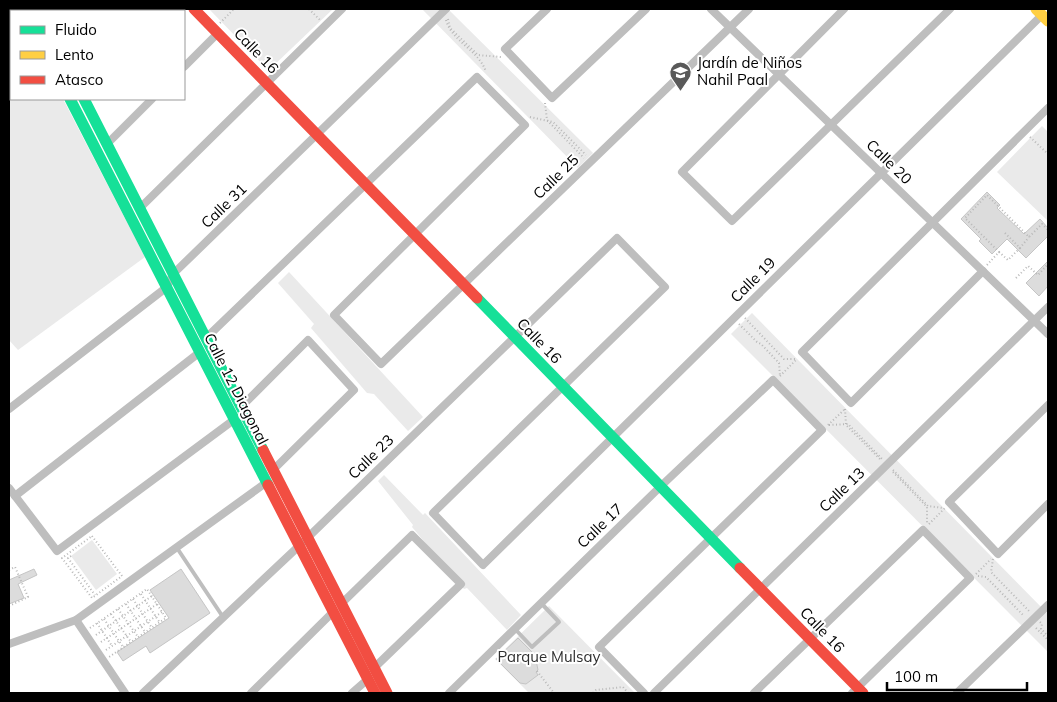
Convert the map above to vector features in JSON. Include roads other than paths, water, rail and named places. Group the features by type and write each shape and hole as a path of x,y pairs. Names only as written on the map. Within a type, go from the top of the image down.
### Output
{"street":[{"name":"Calle 16","path":"194,9 219,28 267,84 810,639 858,691"},
{"path":"140,208 342,9"},
{"path":"547,9 503,53 548,99 646,9"},
{"name":"Calle 20","path":"711,9 933,223 985,268 1048,334"},
{"name":"Calle 25","path":"414,234 334,315 381,364 749,9"},
{"path":"844,9 682,172 732,221 950,9"},
{"name":"Calle 31","path":"9,409 167,287 174,274 446,13"},
{"name":"Calle 19","path":"562,386 433,513 483,565 1042,15"},
{"path":"185,66 219,28"},
{"path":"206,338 477,77 525,125 414,234"},
{"name":"Calle 12 Diagonal","path":"71,100 267,482 304,542"},
{"name":"Calle 12 Diagonal","path":"85,100 273,470 304,542 337,607 375,693"},
{"path":"107,144 151,100"},
{"path":"985,268 848,406 802,352 1048,108"},
{"name":"Calle 23","path":"143,693 304,542 617,238 665,287 562,386"},
{"name":"Calle 13","path":"654,693 1048,307"},
{"path":"241,407 308,340 354,390 273,470"},
{"path":"15,496 200,352"},
{"name":"Calle 17","path":"448,693 661,486 777,378 825,428 711,538"},
{"path":"1048,405 947,505 996,555 1048,504"},
{"path":"9,488 58,550 235,419"},
{"path":"9,644 76,620 267,482"},
{"path":"754,693 925,528 972,577 858,691"},
{"path":"251,693 412,535 461,584 374,668"},
{"path":"644,693 599,647 711,538"},
{"path":"957,693 1048,605"},
{"name":"Calle 12 Diagonal","path":"337,607 387,693"},
{"path":"76,620 125,693"},
{"path":"352,693 368,679"}],"lane":[{"path":"177,548 224,617"},
{"path":"515,629 532,647 559,622 541,603"}],"place":[{"name":"Jardín de Niños Nahil Paal","path":"681,91"}],"park label":[{"name":"Parque Mulsay","path":"549,657"}]}
